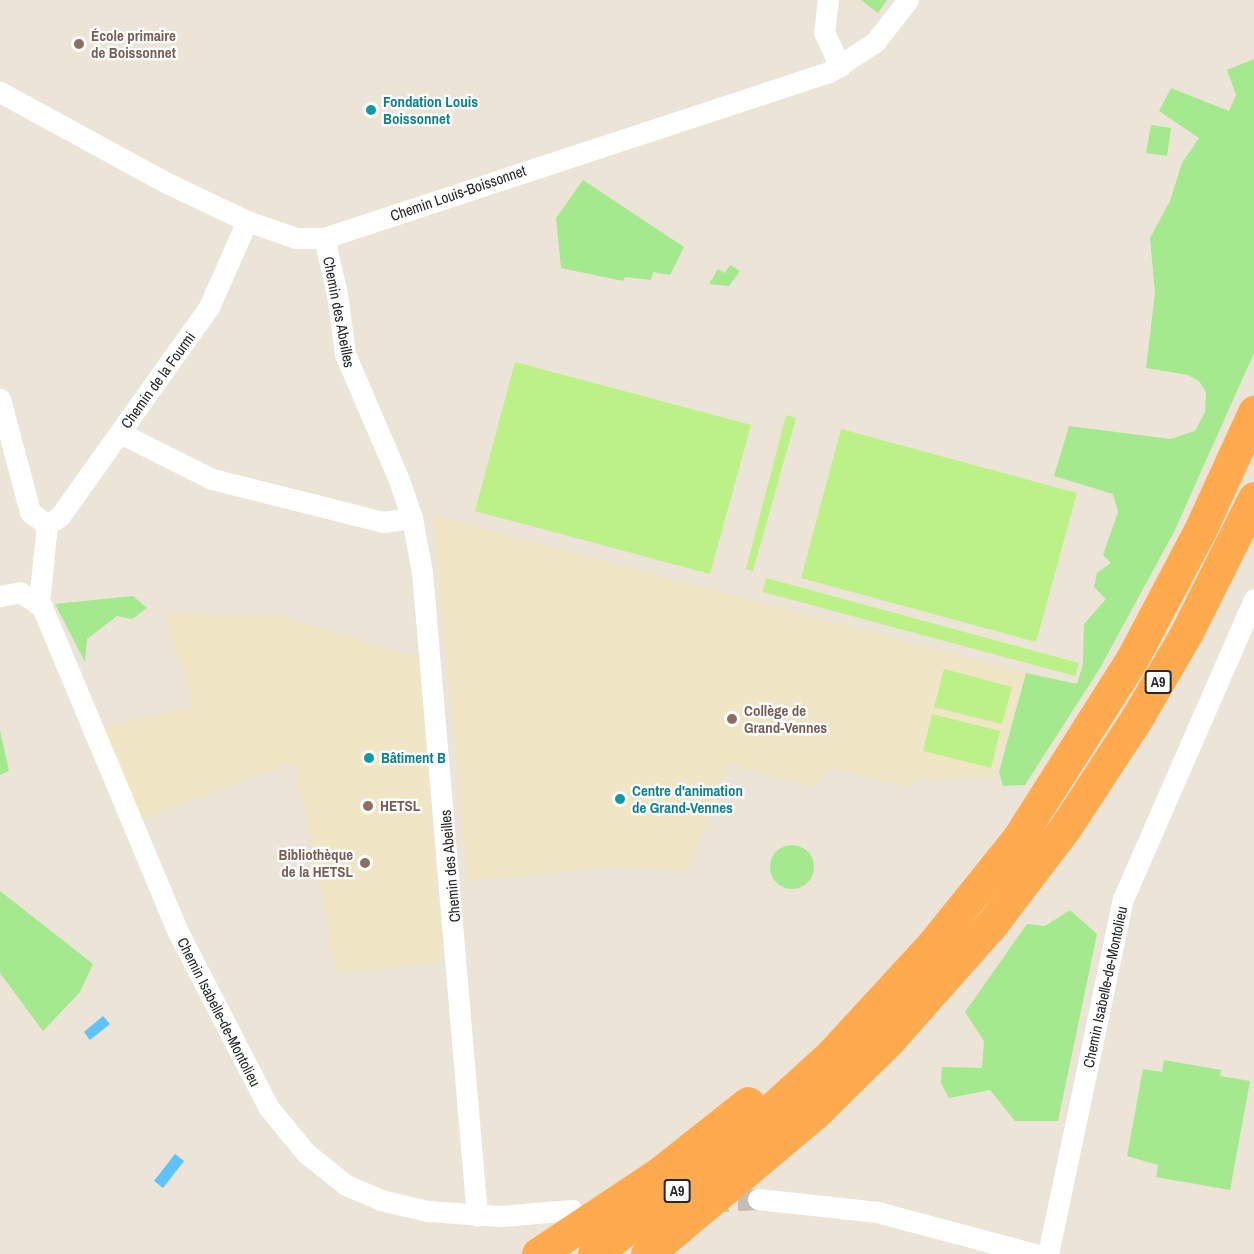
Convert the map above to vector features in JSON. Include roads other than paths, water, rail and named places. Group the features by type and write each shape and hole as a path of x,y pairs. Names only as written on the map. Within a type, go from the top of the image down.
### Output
{"highway":[{"name":"A9","path":"594,1254 717,1159 831,1055 933,944 1085,735 1179,572 1254,411"},
{"name":"A9","path":"647,1254 776,1148 867,1062 958,964 1045,856 1162,676 1254,498"},
{"path":"538,1254 661,1172 779,1076 922,934 1014,834"}],"street":[{"path":"828,0 824,32 840,66"},
{"name":"Chemin Louis-Boissonnet","path":"0,92 166,183 247,221 296,238 324,238 840,66 888,29 908,0"},
{"name":"Chemin de la Fourmi","path":"47,525 60,516 209,307 247,221"},
{"name":"Chemin des Abeilles","path":"324,238 351,375 399,480 412,518 422,572 444,802 477,1216"},
{"path":"0,399 30,512 47,525"},
{"path":"120,433 212,479 383,522 412,518"},
{"name":"Chemin Isabelle-de-Montolieu","path":"47,525 39,602 177,930 269,1108 306,1153 346,1185 395,1204 477,1216 572,1210"},
{"path":"0,596 20,592 39,602"},
{"name":"Chemin Isabelle-de-Montolieu","path":"1048,1254 1123,899 1254,599"},
{"path":"758,1199 877,1212 1035,1254"}],"water":[{"path":"103,1016 110,1024 90,1040 84,1032"},
{"path":"175,1154 184,1161 163,1188 154,1181"}],"tunnel":[{"path":"707,1202 758,1199"}],"place":[{"name":"École primaire de Boissonnet","path":"79,44"},
{"name":"Fondation Louis Boissonnet","path":"371,110"},
{"name":"Collège de Grand-Vennes","path":"732,719"},
{"name":"Bâtiment B","path":"369,758"},
{"name":"Centre d'animation de Grand-Vennes","path":"620,799"},
{"name":"HETSL","path":"368,806"},
{"name":"Bibliothèque de la HETSL","path":"365,863"}]}
